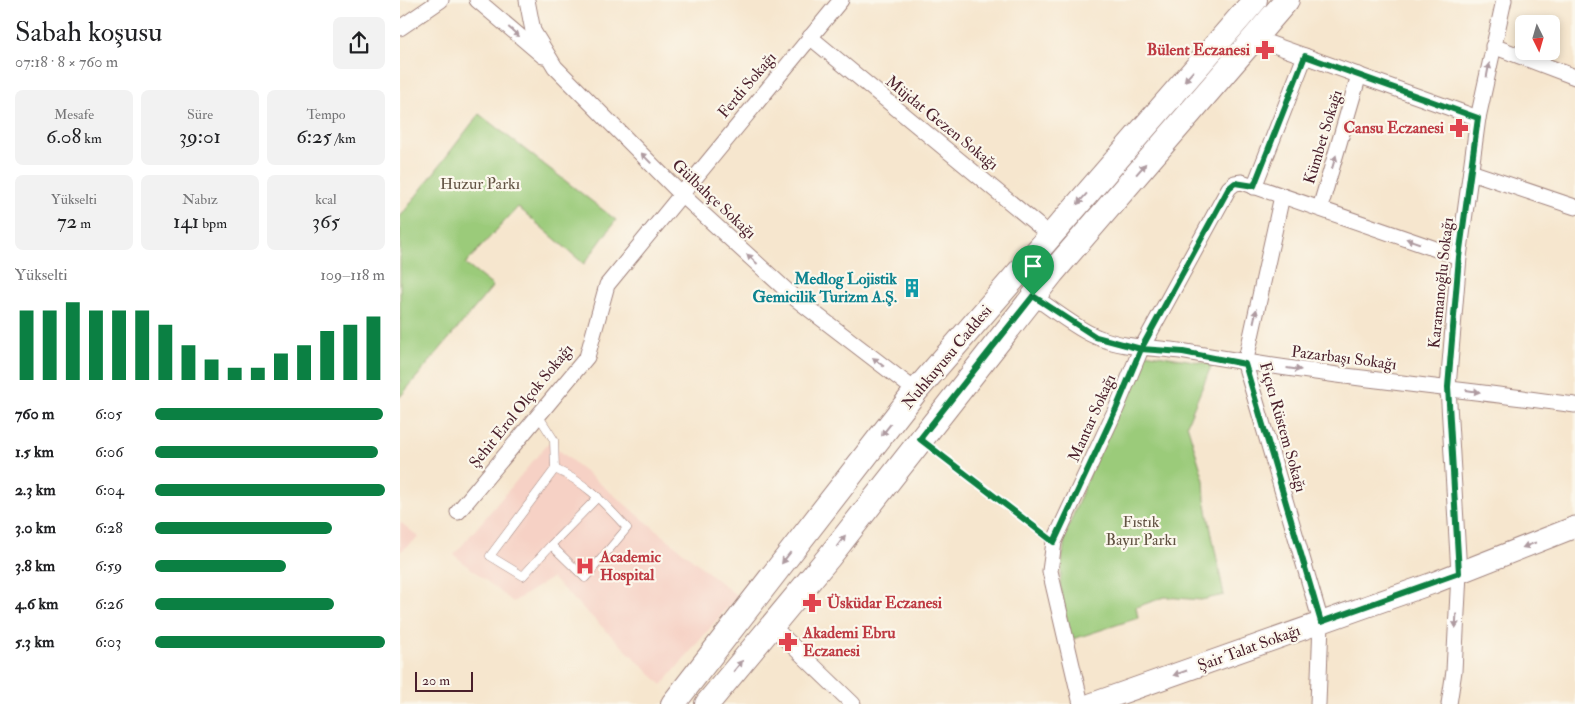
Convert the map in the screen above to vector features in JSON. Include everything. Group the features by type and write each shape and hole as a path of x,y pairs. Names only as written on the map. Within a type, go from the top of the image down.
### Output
{"main road":[{"name":"Nuhkuyusu Caddesi","path":"673,704 916,391 1255,0"},
{"name":"Nuhkuyusu Caddesi","path":"707,704 829,557 1033,296 1287,0"}],"street":[{"path":"400,28 442,0"},
{"path":"477,0 555,67"},
{"name":"Gülbahçe Sokağı","path":"527,0 532,31 555,67 680,193 796,299 916,391"},
{"name":"Ferdi Sokağı","path":"680,193 842,0"},
{"name":"Karamanoğlu Sokağı","path":"1449,704 1454,671 1459,573 1448,387 1459,257 1478,118 1492,46 1504,0"},
{"name":"Müjdat Gezen Sokağı","path":"810,37 1051,236"},
{"name":"Kümbet Sokağı","path":"1254,38 1478,118"},
{"path":"1492,46 1575,77"},
{"path":"1254,186 1305,56"},
{"name":"Kümbet Sokağı","path":"1320,208 1359,75"},
{"path":"1471,172 1575,207"},
{"name":"Mantar Sokağı","path":"1081,704 1050,571 1054,542 1116,409 1141,349 1229,188 1235,183 1254,186 1282,196"},
{"name":"Şehit Erol Olçok Sokağı","path":"458,512 587,357 607,285 680,193"},
{"path":"1282,196 1459,257"},
{"name":"Fıçıcı Rüstem Sokağı","path":"1282,196 1245,364 1321,622 1318,704"},
{"name":"Pazarbaşı Sokağı","path":"1033,296 1096,337 1141,349 1183,352 1245,364 1448,387 1575,405"},
{"name":"Şair Talat Sokağı","path":"1091,704 1459,573 1575,527"},
{"path":"771,625 853,704"}],"lane":[{"path":"538,415 554,440 556,469 490,556 523,576 598,497"},
{"path":"551,545 585,578 627,528 579,480 556,469"}],"path":[{"path":"920,439 1054,542"}],"shaded area":[{"name":"Academic Hospital","path":"549,442 737,596 662,685 552,578 513,602 454,555"},
{"path":"400,522 419,537 400,552"}],"green space":[{"name":"Huzur Parkı","path":"479,114 616,220 584,264 518,207 465,264 493,286 400,397 400,217"},
{"name":"Fıstık Bayır Parkı","path":"1139,352 1212,364 1187,424 1204,480 1205,500 1224,595 1201,600 1165,597 1136,607 1138,618 1070,640 1060,584 1065,535"}],"place":[{"name":"Bülent Eczanesi","path":"1265,50"},
{"name":"Cansu Eczanesi","path":"1459,128"},
{"name":"Medlog Lojistik Gemicilik Turizm A.Ş.","path":"912,288"},
{"name":"Academic Hospital","path":"585,566"},
{"name":"Üsküdar Eczanesi","path":"812,603"},
{"name":"Akademi Ebru Eczanesi","path":"788,642"}],"route":[{"path":"1033,296 920,439 1054,542 1116,409 1141,349 1183,352 1245,364 1321,622 1459,573 1448,387 1459,257 1478,118 1305,56 1254,186 1242,182 1235,183 1229,188 1141,349 1096,337 1033,296"}]}
